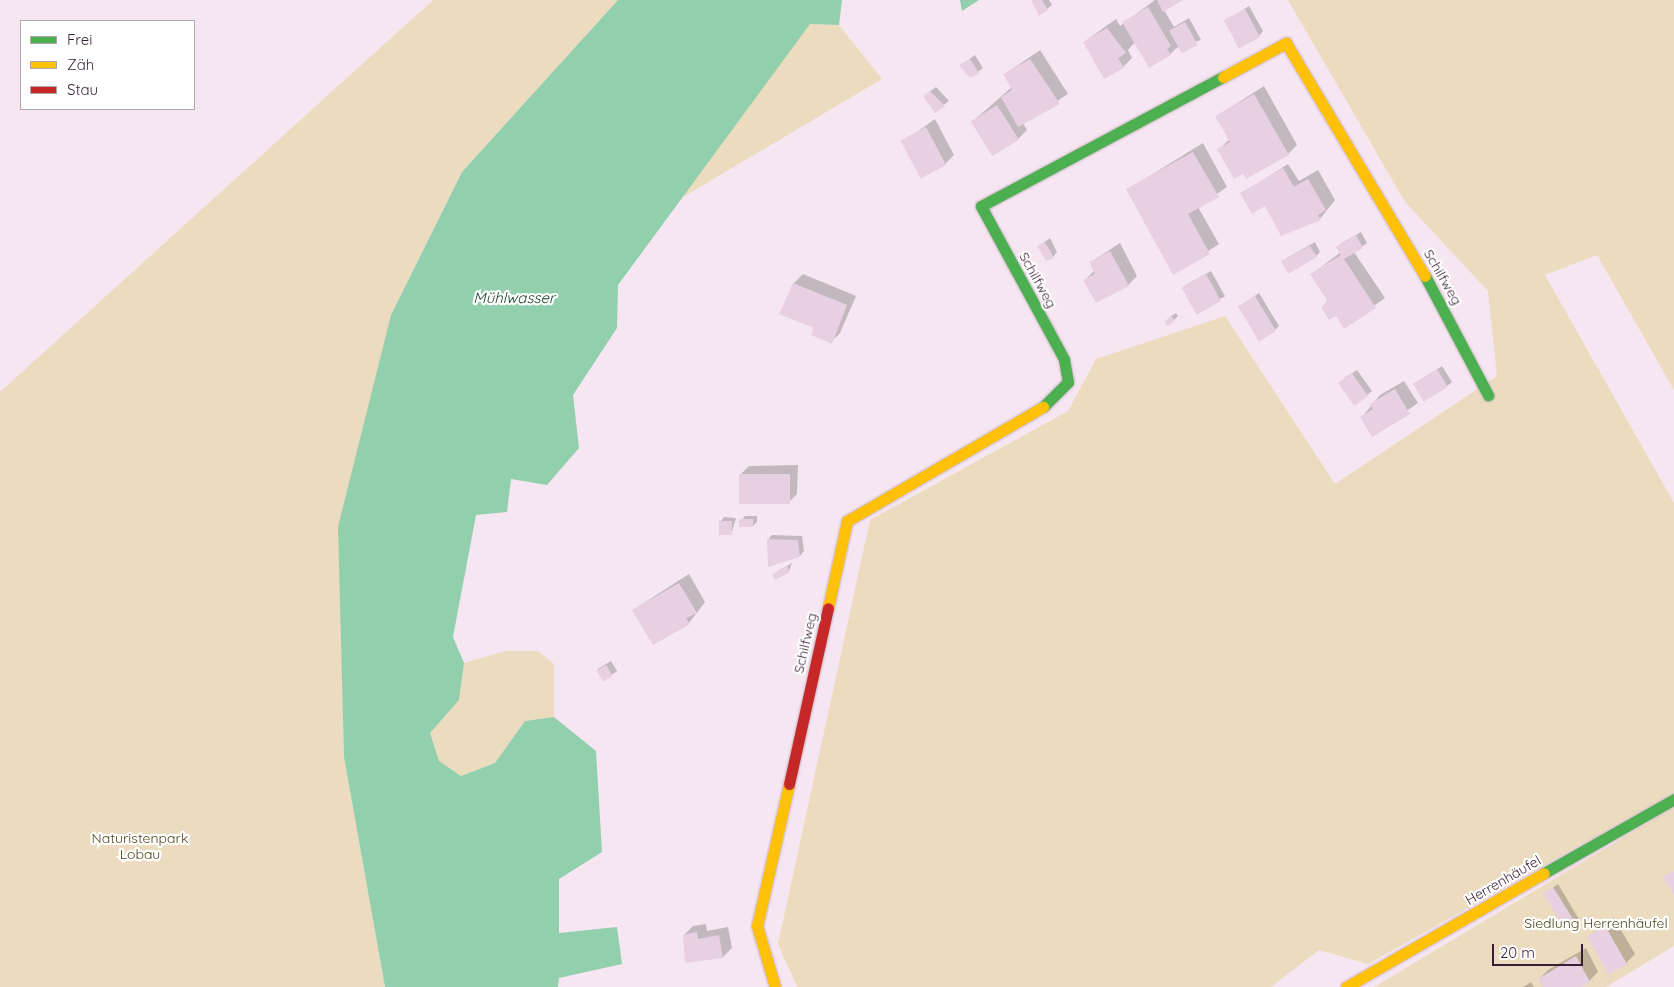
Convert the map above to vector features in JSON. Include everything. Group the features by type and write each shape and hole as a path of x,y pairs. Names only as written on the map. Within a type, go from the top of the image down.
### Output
{"street":[{"name":"Schilfweg","path":"775,987 757,926 847,521 1052,402 1068,382 1064,358 981,206 1286,43 1458,331 1488,395"},
{"name":"Herrenhäufel","path":"1346,987 1674,799"}],"green space":[{"name":"Naturistenpark Lobau","path":"433,0 618,0 462,172 391,315 339,527 344,757 385,987 0,987 0,392"},
{"path":"1288,0 1674,0 1674,390 1597,255 1545,275 1674,503 1674,793 1368,964 1319,950 1271,987 797,987 778,944 870,520 1068,411 1096,359 1225,316 1335,484 1497,376 1488,291 1405,202"},
{"path":"810,24 839,25 882,79 678,200"},
{"path":"505,651 538,651 554,664 554,717 525,721 495,763 461,776 439,761 430,733 459,700 464,663"},
{"name":"Siedlung Herrenhäufel","path":"1674,807 1674,946 1606,987 1374,987"}],"water":[{"name":"Mühlwasser","path":"618,0 842,0 839,25 810,24 618,285 617,328 573,395 579,448 547,485 511,479 507,512 476,515 453,637 464,663 459,700 430,733 439,761 461,776 495,763 525,721 554,717 596,751 602,852 559,879 559,933 617,927 622,964 559,978 558,987 385,987 344,757 338,527 391,315 462,172"},
{"path":"960,0 979,0 962,11"}],"building":[{"path":"1031,0 1042,0 1048,10 1039,16"},
{"path":"1157,0 1183,0 1163,12"},
{"path":"1148,7 1171,46 1167,49 1171,55 1149,68 1122,22"},
{"path":"1245,9 1260,37 1239,49 1224,20"},
{"path":"1185,22 1198,45 1182,53 1169,31"},
{"path":"1107,28 1126,53 1118,58 1124,68 1104,79 1083,42"},
{"path":"970,59 979,73 970,78 959,65"},
{"path":"1030,59 1060,104 1018,127 1001,97 1012,90 1003,74"},
{"path":"930,91 945,106 935,113 923,96"},
{"path":"1254,94 1289,155 1246,179 1243,174 1234,179 1217,149 1230,142 1215,116"},
{"path":"997,105 1019,140 992,156 971,121"},
{"path":"926,127 946,165 921,179 900,141"},
{"path":"1193,152 1219,197 1188,214 1210,254 1173,275 1126,189"},
{"path":"1283,168 1294,187 1308,179 1326,210 1318,215 1321,220 1281,236 1265,206 1252,214 1240,193"},
{"path":"1356,235 1363,248 1344,259 1376,308 1344,329 1336,316 1329,320 1321,307 1328,302 1310,274 1341,255 1336,247"},
{"path":"1045,242 1054,258 1046,261 1037,246"},
{"path":"1310,246 1317,257 1288,274 1281,261"},
{"path":"1110,251 1129,286 1096,303 1083,280 1095,274 1089,262"},
{"path":"1206,274 1221,301 1197,315 1182,288"},
{"path":"793,283 847,305 832,344 811,335 814,328 779,314"},
{"path":"1255,296 1276,331 1259,341 1238,306"},
{"path":"1171,316 1175,321 1168,326 1164,322"},
{"path":"1437,369 1448,387 1424,401 1413,383"},
{"path":"1352,373 1368,396 1354,406 1338,383"},
{"path":"1395,389 1410,414 1372,437 1360,417 1373,409 1370,404"},
{"path":"739,474 790,474 790,504 739,504"},
{"path":"739,519 753,519 753,527 739,527"},
{"path":"719,521 732,521 732,535 719,535"},
{"path":"767,539 798,540 800,557 768,567"},
{"path":"787,566 790,572 775,580 772,575"},
{"path":"679,583 697,613 686,618 690,624 653,645 632,610"},
{"path":"606,665 613,676 604,682 597,671"},
{"path":"1674,871 1674,895 1663,877"},
{"path":"1553,887 1577,926 1567,932 1543,893"},
{"path":"1605,926 1627,964 1609,975 1587,937"},
{"path":"697,932 698,939 719,935 723,958 685,963 683,935"},
{"path":"1576,956 1590,982 1582,987 1543,987 1538,979"}],"traffic: fast":[{"path":"1043,407 1068,382 1064,359 981,206 1223,77"},
{"path":"1425,276 1488,395"},
{"path":"1544,873 1674,799"}],"traffic: slow":[{"path":"1223,77 1286,43 1425,276"},
{"path":"828,608 847,521 1043,407"},
{"path":"775,987 757,926 789,784"},
{"path":"1346,987 1544,873"}],"traffic: jam":[{"path":"789,784 828,608"}]}
